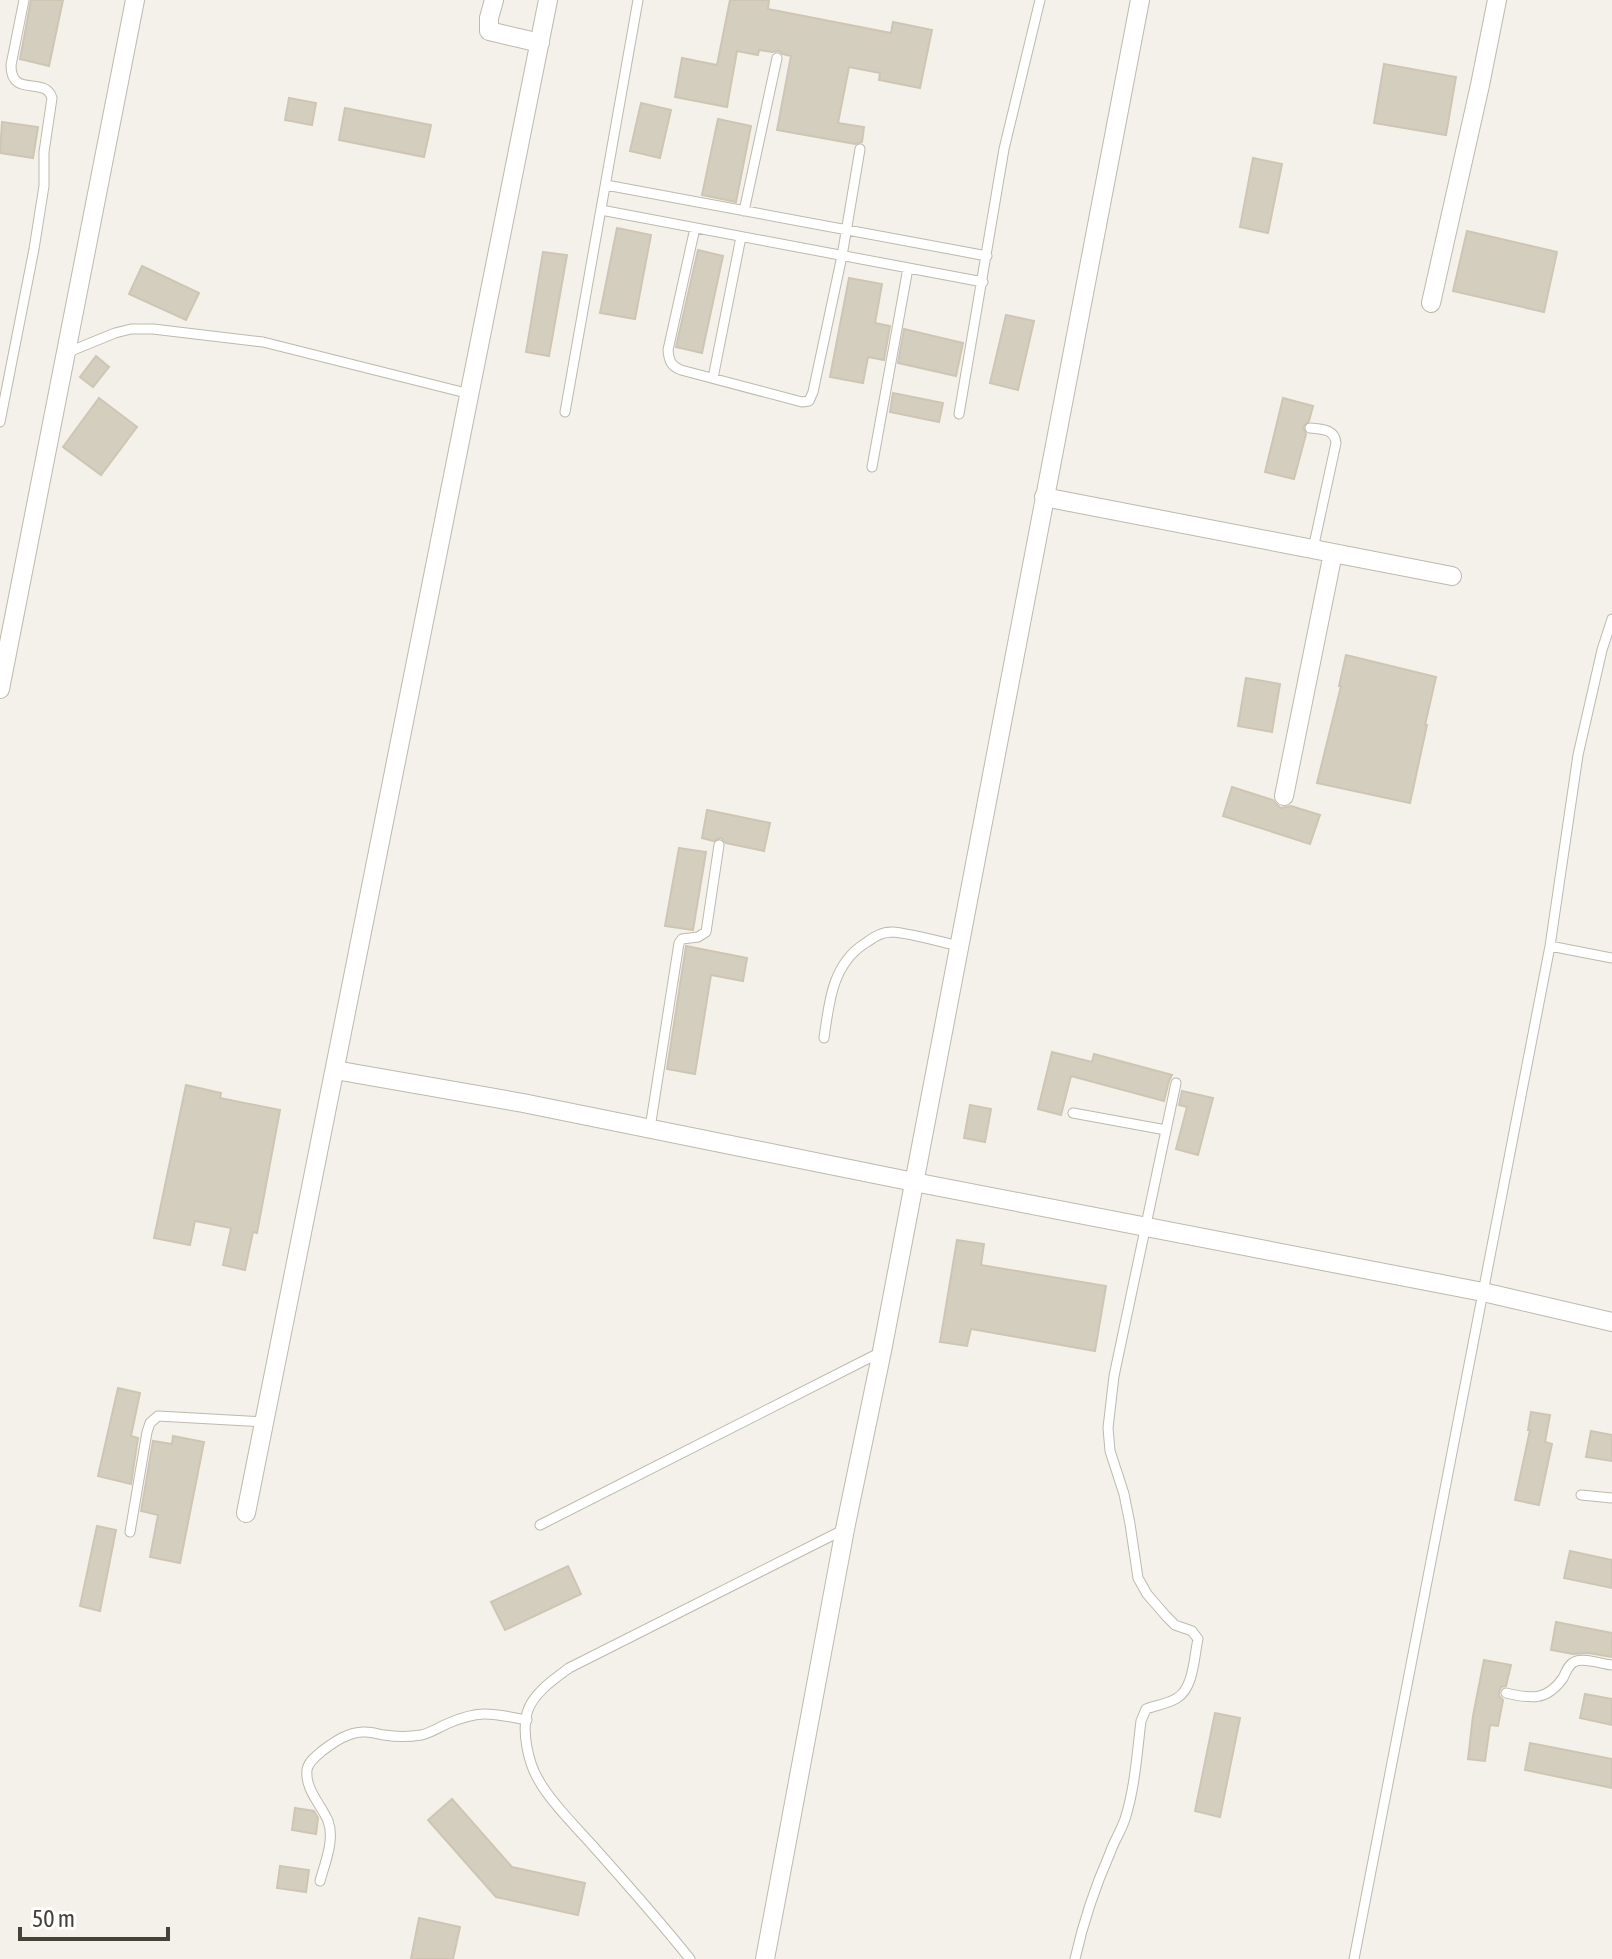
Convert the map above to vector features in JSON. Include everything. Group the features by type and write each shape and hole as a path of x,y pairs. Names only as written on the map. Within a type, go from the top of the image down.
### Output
{"street":[{"path":"0,689 135,0"},
{"path":"494,0 489,31 540,43"},
{"path":"246,1513 548,0"},
{"path":"765,1959 1140,0"},
{"path":"1431,303 1497,0"},
{"path":"1044,497 1452,576"},
{"path":"1284,796 1333,553"},
{"path":"335,1070 523,1103 1483,1292 1612,1322"}],"lane":[{"path":"0,422 37,234 52,98 47,89 19,83 11,75 24,0"},
{"path":"565,412 638,0"},
{"path":"959,414 1004,149 1040,0"},
{"path":"744,211 777,58"},
{"path":"695,228 668,350 669,361 681,370 802,402 809,401 842,256 860,149"},
{"path":"606,185 987,256"},
{"path":"601,210 983,282"},
{"path":"713,378 741,237"},
{"path":"872,467 908,268"},
{"path":"66,353 115,333 153,329 263,342 470,394"},
{"path":"1310,428 1325,430 1336,437 1313,549"},
{"path":"1354,1959 1550,946 1578,755 1612,619"},
{"path":"650,1128 679,943 682,939 698,937 706,932 719,845"},
{"path":"824,1038 829,1002 840,969 853,951 876,935 891,932 959,946"},
{"path":"1550,946 1612,958"},
{"path":"1075,1959 1092,1899 1130,1802 1141,1721 1146,1709 1174,1700 1184,1693 1198,1639 1192,1631 1175,1625 1166,1616 1138,1578 1124,1494 1110,1451 1108,1428 1114,1376 1176,1083"},
{"path":"1073,1113 1166,1130"},
{"path":"540,1525 882,1351"},
{"path":"130,1532 147,1432 153,1418 265,1422"},
{"path":"1581,1495 1612,1498"},
{"path":"690,1959 537,1779 529,1753 526,1729 528,1711 535,1698 552,1680 569,1668 845,1529"},
{"path":"1506,1693 1526,1698 1544,1695 1578,1660 1612,1665"},
{"path":"320,1881 330,1831 328,1821 310,1788 307,1770 319,1754 338,1739 367,1731 381,1735 423,1735 479,1713 527,1720"}],"building":[{"path":"31,0 63,0 49,66 20,59"},
{"path":"730,0 769,0 768,9 891,33 893,22 932,30 920,88 879,80 880,73 849,67 838,123 864,127 862,142 855,144 777,130 791,56 779,51 759,50 758,55 737,51 727,107 675,97 682,58 717,65"},
{"path":"1384,64 1456,77 1446,135 1374,123"},
{"path":"289,98 316,103 312,125 285,120"},
{"path":"641,103 671,110 660,158 630,151"},
{"path":"345,108 431,125 424,157 339,140"},
{"path":"718,119 751,126 736,202 702,195"},
{"path":"2,122 38,127 33,158 0,153"},
{"path":"1253,158 1282,164 1268,233 1240,227"},
{"path":"617,228 651,235 635,319 600,313"},
{"path":"1467,231 1557,252 1544,312 1453,291"},
{"path":"698,250 723,256 702,353 676,347"},
{"path":"543,252 567,255 549,356 526,352"},
{"path":"142,266 199,293 186,320 129,294"},
{"path":"849,278 882,284 875,323 890,326 884,360 868,357 863,383 830,377"},
{"path":"1006,315 1034,321 1018,390 990,383"},
{"path":"904,329 963,343 956,376 898,363"},
{"path":"96,356 109,367 93,387 80,377"},
{"path":"893,393 943,403 939,422 890,412"},
{"path":"99,398 137,427 101,475 63,447"},
{"path":"1283,398 1313,406 1309,421 1303,427 1306,434 1294,479 1265,472"},
{"path":"1346,655 1436,677 1410,803 1317,783"},
{"path":"1246,678 1280,684 1272,732 1238,726"},
{"path":"1232,787 1273,800 1281,808 1291,806 1320,815 1310,844 1223,816"},
{"path":"707,810 770,823 764,851 726,843 721,838 713,841 702,838"},
{"path":"679,848 706,852 693,930 665,926"},
{"path":"686,946 747,958 743,981 711,975 695,1074 667,1069"},
{"path":"1052,1052 1092,1062 1094,1054 1172,1075 1164,1101 1071,1076 1061,1115 1038,1109"},
{"path":"186,1085 221,1093 220,1098 280,1110 257,1233 253,1232 245,1270 223,1265 231,1228 195,1221 190,1245 154,1238"},
{"path":"1182,1091 1213,1098 1198,1155 1176,1149 1187,1107 1179,1105"},
{"path":"970,1105 991,1109 985,1142 964,1138"},
{"path":"957,1240 984,1244 981,1265 1106,1286 1095,1351 971,1329 967,1346 940,1342"},
{"path":"118,1388 140,1393 131,1436 138,1438 131,1484 98,1476"},
{"path":"1531,1412 1550,1415 1545,1442 1552,1444 1539,1505 1515,1500"},
{"path":"1591,1431 1612,1435 1612,1461 1586,1457"},
{"path":"173,1436 204,1442 180,1563 150,1557 158,1515 141,1511 153,1441 172,1444"},
{"path":"97,1526 116,1530 100,1611 80,1606"},
{"path":"1570,1551 1612,1560 1612,1588 1564,1578"},
{"path":"568,1566 581,1594 505,1630 491,1602"},
{"path":"1556,1622 1612,1633 1612,1657 1551,1650"},
{"path":"1484,1660 1511,1665 1506,1686 1501,1687 1499,1692 1503,1700 1498,1726 1490,1725 1485,1761 1468,1759"},
{"path":"1585,1694 1612,1699 1612,1725 1580,1718"},
{"path":"1215,1713 1240,1718 1220,1817 1195,1811"},
{"path":"1530,1743 1612,1759 1612,1788 1525,1770"},
{"path":"452,1799 512,1867 585,1883 578,1915 496,1897 428,1820"},
{"path":"295,1808 314,1811 318,1818 316,1834 292,1830"},
{"path":"280,1866 309,1870 306,1892 277,1888"},
{"path":"419,1918 460,1927 453,1959 411,1959"}]}
